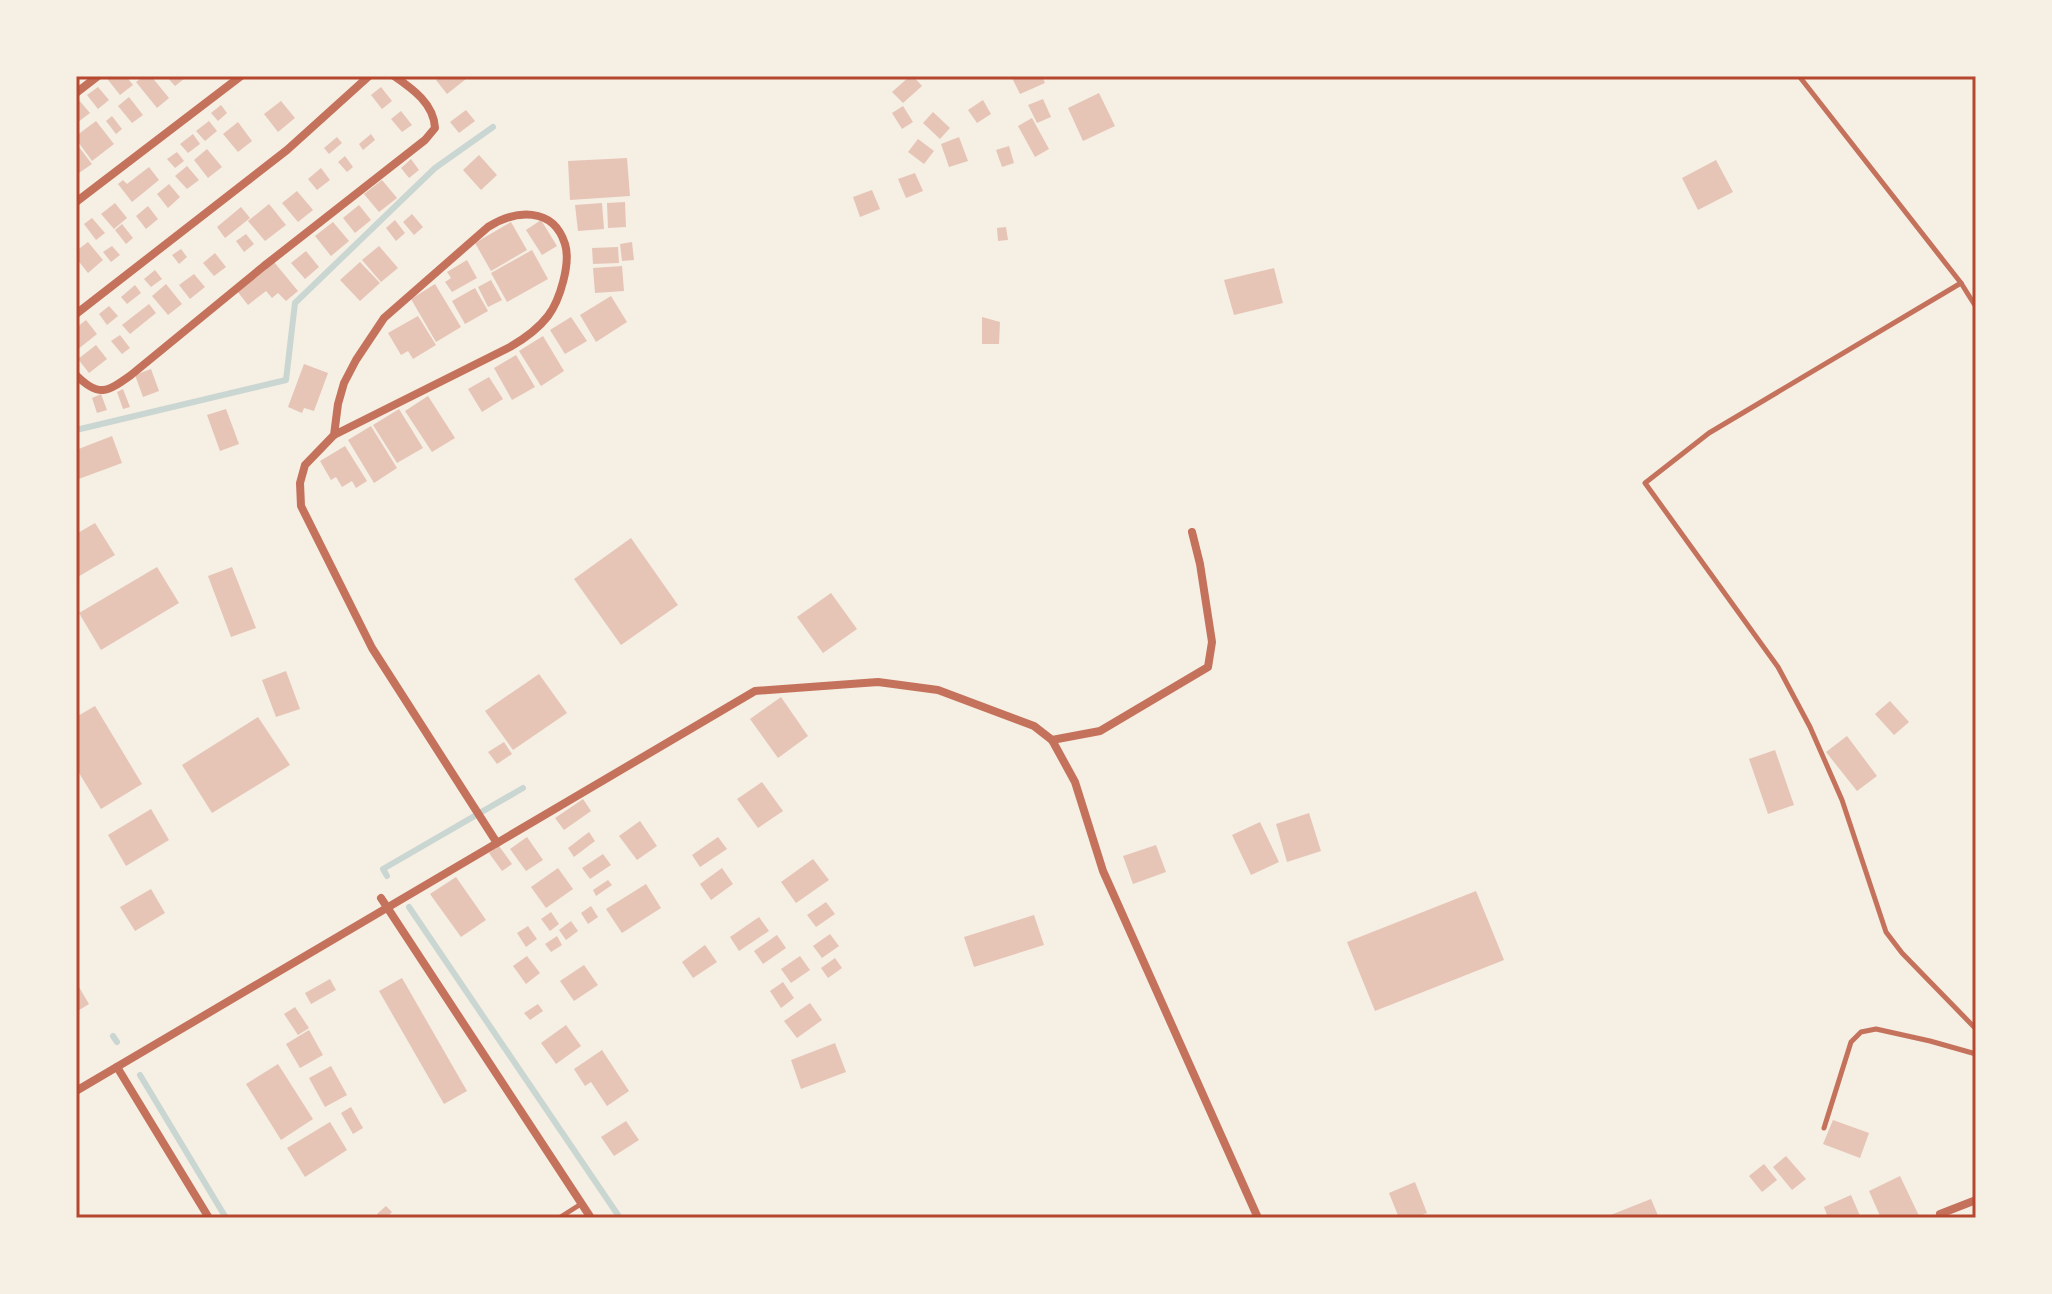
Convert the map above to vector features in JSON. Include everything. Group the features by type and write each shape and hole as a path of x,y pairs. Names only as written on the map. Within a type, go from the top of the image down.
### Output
{"street":[{"path":"76,93 98,76"},
{"path":"76,202 241,76"},
{"path":"76,314 287,150 369,76"},
{"path":"76,375 87,386 99,391 109,390 425,140 435,128 434,116 417,94 394,76"},
{"path":"334,435 344,383 384,318 499,220 531,214 553,225 567,247 563,285 546,318 510,347 334,435 305,465 300,483 301,506 372,648 497,843"},
{"path":"1052,740 1100,731 1208,667 1212,642 1192,532"},
{"path":"76,1091 755,691 878,682 938,690 1034,726 1052,740 1075,782 1103,871 1258,1218"},
{"path":"381,898 591,1218"},
{"path":"117,1067 209,1218"},
{"path":"1940,1214 1976,1200"}],"lane":[{"path":"1799,76 1961,283 1976,307"},
{"path":"1961,283 1709,433 1645,483 1778,667 1810,727 1842,800 1886,932 1902,953 1976,1029"},
{"path":"1824,1128 1851,1042 1861,1032 1876,1029 1976,1054"},
{"path":"559,1218 581,1204"}],"building":[{"path":"105,76 126,76 133,85 120,95"},
{"path":"144,76 151,76 169,98 157,108 136,82"},
{"path":"166,76 182,76 184,79 175,86"},
{"path":"441,76 463,76 466,79 447,94 436,80"},
{"path":"910,76 922,86 903,103 892,92"},
{"path":"1011,76 1042,76 1045,83 1020,94"},
{"path":"98,87 109,100 98,109 87,95"},
{"path":"381,87 392,101 382,109 371,95"},
{"path":"1099,93 1115,126 1083,141 1068,108"},
{"path":"129,97 143,115 132,123 118,106"},
{"path":"1043,99 1051,117 1037,123 1028,105"},
{"path":"76,100 90,113 78,122"},
{"path":"983,100 991,114 977,123 968,110"},
{"path":"281,101 295,118 278,132 264,114"},
{"path":"221,105 227,113 218,121 211,113"},
{"path":"903,106 913,122 902,129 892,113"},
{"path":"466,110 475,121 459,133 450,122"},
{"path":"401,111 412,125 402,132 391,119"},
{"path":"933,112 950,128 940,139 923,123"},
{"path":"112,116 122,129 116,134 106,121"},
{"path":"1032,118 1049,149 1035,157 1018,126"},
{"path":"96,121 114,144 92,161 76,136"},
{"path":"209,121 217,131 205,141 196,131"},
{"path":"238,122 252,141 238,152 223,134"},
{"path":"193,134 200,144 188,153 180,144"},
{"path":"371,134 375,140 363,150 359,144"},
{"path":"337,137 342,143 329,154 324,148"},
{"path":"959,137 968,161 949,167 941,144"},
{"path":"918,139 934,151 924,164 908,152"},
{"path":"76,143 92,164 76,175"},
{"path":"1009,146 1014,163 1002,167 996,150"},
{"path":"207,149 222,167 208,178 194,160"},
{"path":"177,152 184,161 175,168 167,159"},
{"path":"479,155 497,175 481,190 463,170"},
{"path":"345,156 353,167 347,172 338,162"},
{"path":"627,158 630,196 570,200 568,161"},
{"path":"411,159 419,170 409,178 401,168"},
{"path":"1716,160 1733,192 1698,210 1682,178"},
{"path":"187,166 199,180 187,189 175,176"},
{"path":"149,167 159,180 132,202 118,184 123,180 127,184"},
{"path":"321,168 330,180 317,190 308,179"},
{"path":"915,173 923,191 906,198 898,179"},
{"path":"382,180 397,198 379,212 364,194"},
{"path":"169,184 180,197 168,208 157,194"},
{"path":"872,190 880,209 860,217 853,197"},
{"path":"297,191 313,210 298,222 282,203"},
{"path":"625,202 626,227 608,228 607,203"},
{"path":"115,203 127,218 114,229 101,214"},
{"path":"602,203 604,229 578,231 575,205"},
{"path":"269,204 286,225 265,241 248,221"},
{"path":"359,205 371,220 355,233 343,218"},
{"path":"148,206 158,219 146,229 136,216"},
{"path":"241,207 250,218 225,238 217,227"},
{"path":"412,214 423,227 414,235 403,222"},
{"path":"92,218 105,233 96,240 84,224"},
{"path":"395,220 405,233 396,241 386,228"},
{"path":"541,220 557,246 542,255 526,230"},
{"path":"333,222 349,241 331,256 315,236"},
{"path":"511,222 527,250 491,271 475,243"},
{"path":"122,224 133,238 126,244 115,230"},
{"path":"1006,227 1008,240 998,241 997,228"},
{"path":"246,234 254,244 244,252 236,241"},
{"path":"88,242 103,260 88,273 76,258 76,251"},
{"path":"632,242 634,260 622,261 620,244"},
{"path":"112,246 120,255 111,262 103,252"},
{"path":"379,246 398,268 381,282 362,260"},
{"path":"618,247 619,263 593,264 592,248"},
{"path":"181,249 187,257 179,264 172,255"},
{"path":"532,250 548,279 507,302 491,273"},
{"path":"306,251 319,267 305,279 291,263"},
{"path":"215,253 226,267 214,276 203,263"},
{"path":"467,260 477,278 452,292 445,282 451,278 447,272"},
{"path":"274,262 298,291 286,301 278,293 272,298 266,291 248,305 237,291"},
{"path":"360,262 380,283 360,301 340,280"},
{"path":"622,266 624,291 595,293 593,268"},
{"path":"1274,268 1283,303 1234,315 1224,280"},
{"path":"155,270 162,279 151,287 144,279"},
{"path":"194,274 205,287 190,299 179,285"},
{"path":"491,280 502,300 488,307 478,287"},
{"path":"166,284 182,304 168,315 152,296"},
{"path":"435,284 461,327 436,342 411,299"},
{"path":"135,285 141,293 127,304 121,297"},
{"path":"475,288 488,311 465,324 452,301"},
{"path":"611,296 627,322 596,342 580,315"},
{"path":"149,304 156,313 130,334 122,325"},
{"path":"109,306 118,316 107,325 99,314"},
{"path":"418,316 436,345 413,359 408,351 401,355 388,333"},
{"path":"571,317 587,341 565,354 550,330"},
{"path":"982,317 1000,322 999,344 982,344"},
{"path":"86,320 97,334 77,350 76,328"},
{"path":"120,335 130,348 122,354 111,341"},
{"path":"543,336 564,371 541,386 519,351"},
{"path":"96,345 107,359 89,373 78,359"},
{"path":"516,355 535,387 512,400 494,368"},
{"path":"304,364 328,373 314,411 304,408 302,413 288,407"},
{"path":"151,369 159,391 143,397 135,375"},
{"path":"489,377 503,399 482,412 468,389"},
{"path":"123,389 130,407 123,409 117,392"},
{"path":"101,394 107,410 97,413 92,398"},
{"path":"428,396 455,438 432,452 405,411"},
{"path":"226,409 239,444 220,451 207,415"},
{"path":"399,409 423,448 397,463 373,425"},
{"path":"371,426 397,468 374,483 348,440"},
{"path":"112,436 122,463 76,480 76,450"},
{"path":"345,446 367,481 356,488 352,481 342,487 336,477 331,480 320,461"},
{"path":"95,523 115,555 76,578 76,534"},
{"path":"631,538 678,605 621,645 574,579"},
{"path":"157,567 179,603 101,650 79,613"},
{"path":"232,567 256,628 231,637 208,576"},
{"path":"831,593 857,629 823,653 797,617"},
{"path":"286,671 300,709 276,717 262,680"},
{"path":"539,674 567,713 513,750 485,711"},
{"path":"781,697 808,736 778,758 750,719"},
{"path":"1890,701 1909,722 1894,735 1875,714"},
{"path":"95,706 142,784 101,809 76,768 76,717"},
{"path":"258,717 290,765 212,813 182,765"},
{"path":"1847,736 1877,776 1857,791 1826,752"},
{"path":"504,742 512,754 497,764 488,752"},
{"path":"1775,750 1794,805 1768,814 1749,759"},
{"path":"762,782 783,811 758,828 737,799"},
{"path":"583,799 591,811 564,830 555,818"},
{"path":"151,809 169,840 126,866 108,835"},
{"path":"1309,813 1321,851 1287,862 1276,824"},
{"path":"640,821 657,846 637,860 619,836"},
{"path":"1260,822 1279,862 1251,875 1232,835"},
{"path":"589,832 595,841 574,857 568,848"},
{"path":"527,837 543,860 526,871 510,849"},
{"path":"718,837 727,849 700,867 692,855"},
{"path":"1156,845 1166,872 1133,884 1123,856"},
{"path":"499,846 512,864 502,871 489,853"},
{"path":"603,854 611,865 590,879 582,868"},
{"path":"813,859 829,880 796,903 781,882"},
{"path":"558,868 573,889 546,908 531,887"},
{"path":"722,868 733,884 711,900 700,884"},
{"path":"456,877 486,920 461,937 430,894"},
{"path":"608,880 612,885 596,896 593,890"},
{"path":"646,884 661,908 622,933 606,909"},
{"path":"151,889 165,913 135,931 120,907"},
{"path":"1476,891 1504,960 1375,1011 1347,942"},
{"path":"826,902 835,914 816,927 807,915"},
{"path":"591,906 598,917 588,924 581,913"},
{"path":"551,912 559,924 550,931 541,919"},
{"path":"1034,915 1044,945 974,967 964,937"},
{"path":"759,917 769,931 739,951 730,937"},
{"path":"571,921 578,931 566,940 559,930"},
{"path":"528,926 537,939 526,947 517,933"},
{"path":"830,934 839,946 822,958 813,946"},
{"path":"777,935 786,948 763,964 754,951"},
{"path":"557,936 562,945 551,952 545,944"},
{"path":"705,945 717,962 693,978 682,962"},
{"path":"527,956 540,973 526,984 513,966"},
{"path":"800,956 810,970 791,983 781,969"},
{"path":"835,958 842,968 828,978 821,968"},
{"path":"584,965 598,985 574,1001 560,981"},
{"path":"402,978 467,1091 444,1104 379,991"},
{"path":"330,979 336,990 311,1004 305,993"},
{"path":"76,982 89,1004 76,1012"},
{"path":"783,982 794,998 781,1008 770,991"},
{"path":"810,1003 822,1020 797,1038 784,1021"},
{"path":"538,1004 543,1011 530,1020 524,1013"},
{"path":"295,1007 309,1028 298,1035 284,1014"},
{"path":"566,1025 581,1046 556,1064 541,1043"},
{"path":"309,1030 323,1055 300,1068 286,1044"},
{"path":"835,1043 846,1072 801,1089 791,1060"},
{"path":"602,1050 629,1091 607,1106 591,1082 585,1086 574,1069"},
{"path":"278,1064 313,1119 281,1140 246,1084"},
{"path":"331,1066 347,1095 325,1107 309,1078"},
{"path":"351,1107 363,1128 353,1134 341,1113"},
{"path":"1833,1120 1869,1133 1860,1158 1823,1144"},
{"path":"626,1121 639,1140 614,1156 601,1137"},
{"path":"330,1122 347,1150 305,1177 287,1148"},
{"path":"1786,1156 1806,1179 1792,1190 1773,1167"},
{"path":"1764,1164 1777,1180 1762,1192 1749,1176"},
{"path":"1900,1176 1920,1218 1881,1218 1869,1191"},
{"path":"1415,1182 1427,1213 1414,1218 1399,1218 1389,1193"},
{"path":"1851,1195 1861,1218 1828,1218 1824,1207"},
{"path":"1651,1199 1659,1218 1603,1218"},
{"path":"386,1206 392,1212 386,1218 380,1218 377,1214"}],"waterway":[{"path":"76,430 286,380 295,303 435,168 493,127"},
{"path":"387,876 383,869 523,788"},
{"path":"409,907 620,1218"},
{"path":"113,1036 117,1042"},
{"path":"140,1075 226,1218"}]}
